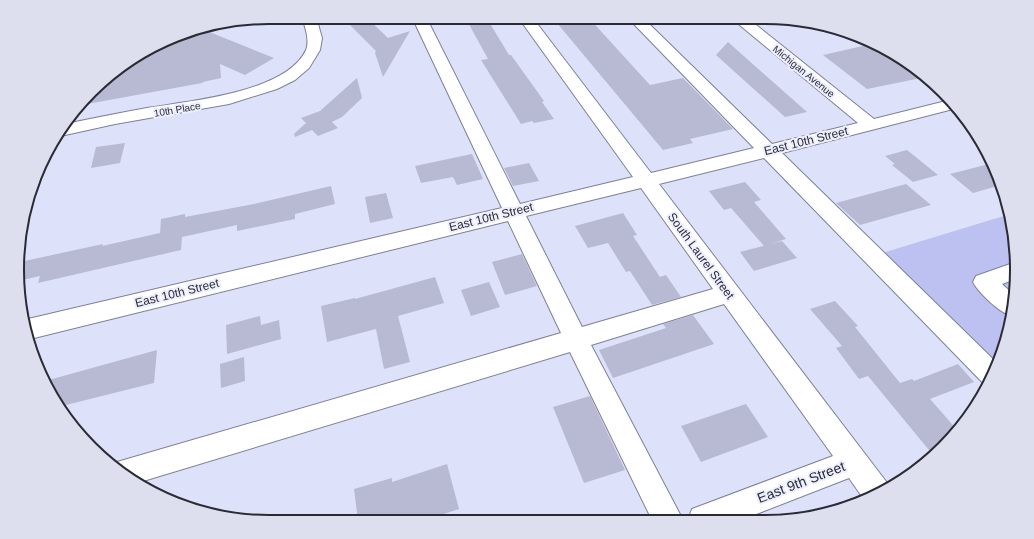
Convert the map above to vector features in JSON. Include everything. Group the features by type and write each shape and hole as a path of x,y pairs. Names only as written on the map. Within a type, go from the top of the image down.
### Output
{"street":[{"name":"10th Place","path":"67,130 231,99 264,89 292,75 307,59 314,49 311,24"},
{"path":"421,24 576,340 665,515"},
{"name":"South Laurel Street","path":"530,24 874,489"},
{"path":"641,24 988,371"},
{"name":"Michigan Avenue","path":"745,24 871,125"},
{"name":"East 10th Street","path":"31,328 768,151 947,106"},
{"path":"1008,303 984,282 1010,273"},
{"path":"129,471 729,294"},
{"name":"East 9th Street","path":"716,515 854,462"}],"shaded area":[{"path":"1004,216 1008,237 1010,270 1008,302 1002,333 991,362 879,254"}],"building":[{"path":"349,24 373,24 388,38 410,31 383,77 375,53 376,51"},
{"path":"469,24 490,24 509,55 511,55 544,101 542,102 554,119 534,123 532,121 521,124 481,60 488,59"},
{"path":"558,24 594,24 650,85 683,78 733,129 690,139 693,143 663,150"},
{"path":"206,32 208,32 274,58 245,75 220,64 221,78 202,83 89,104 108,85 133,65 161,49"},
{"path":"728,42 807,112 785,117 716,55"},
{"path":"865,46 901,65 918,79 867,89 823,55"},
{"path":"357,78 362,98 342,117 332,122 338,128 318,136 312,130 295,137 294,134 306,123 301,118 320,111"},
{"path":"125,143 120,163 91,168 96,147"},
{"path":"907,150 938,175 913,182 892,165 895,164 885,156"},
{"path":"472,154 483,179 457,185 453,177 421,183 415,166"},
{"path":"529,163 539,181 513,186 504,168"},
{"path":"986,165 995,187 973,193 950,174"},
{"path":"745,182 761,200 754,202 786,239 764,246 731,208 724,210 709,191"},
{"path":"906,184 931,205 860,225 836,203"},
{"path":"331,186 335,204 295,214 295,219 237,231 237,225 182,237 181,250 38,283 40,276 25,280 25,261 160,233 161,219 185,214 185,217 254,204"},
{"path":"386,193 393,218 370,223 365,197"},
{"path":"623,213 637,235 633,236 660,277 666,275 681,297 652,305 630,271 626,272 608,243 588,248 575,226"},
{"path":"782,241 797,258 754,271 740,252"},
{"path":"522,254 537,286 505,295 492,262"},
{"path":"435,277 444,303 398,316 410,362 384,369 376,329 327,342 321,306 355,299"},
{"path":"489,282 500,307 471,316 461,290"},
{"path":"835,301 858,326 855,327 900,383 912,379 914,381 958,364 974,382 930,399 953,426 930,451 868,376 859,379 836,348 842,346 810,309"},
{"path":"693,315 714,344 613,378 599,350 666,328 663,324"},
{"path":"260,316 261,325 279,320 281,339 227,354 226,325"},
{"path":"157,350 154,383 64,405 50,380"},
{"path":"244,357 245,381 221,388 220,364"},
{"path":"590,396 625,470 584,483 553,407"},
{"path":"746,404 768,437 701,462 681,426"},
{"path":"447,464 459,509 441,515 357,515 354,489 392,478 392,482"}]}
